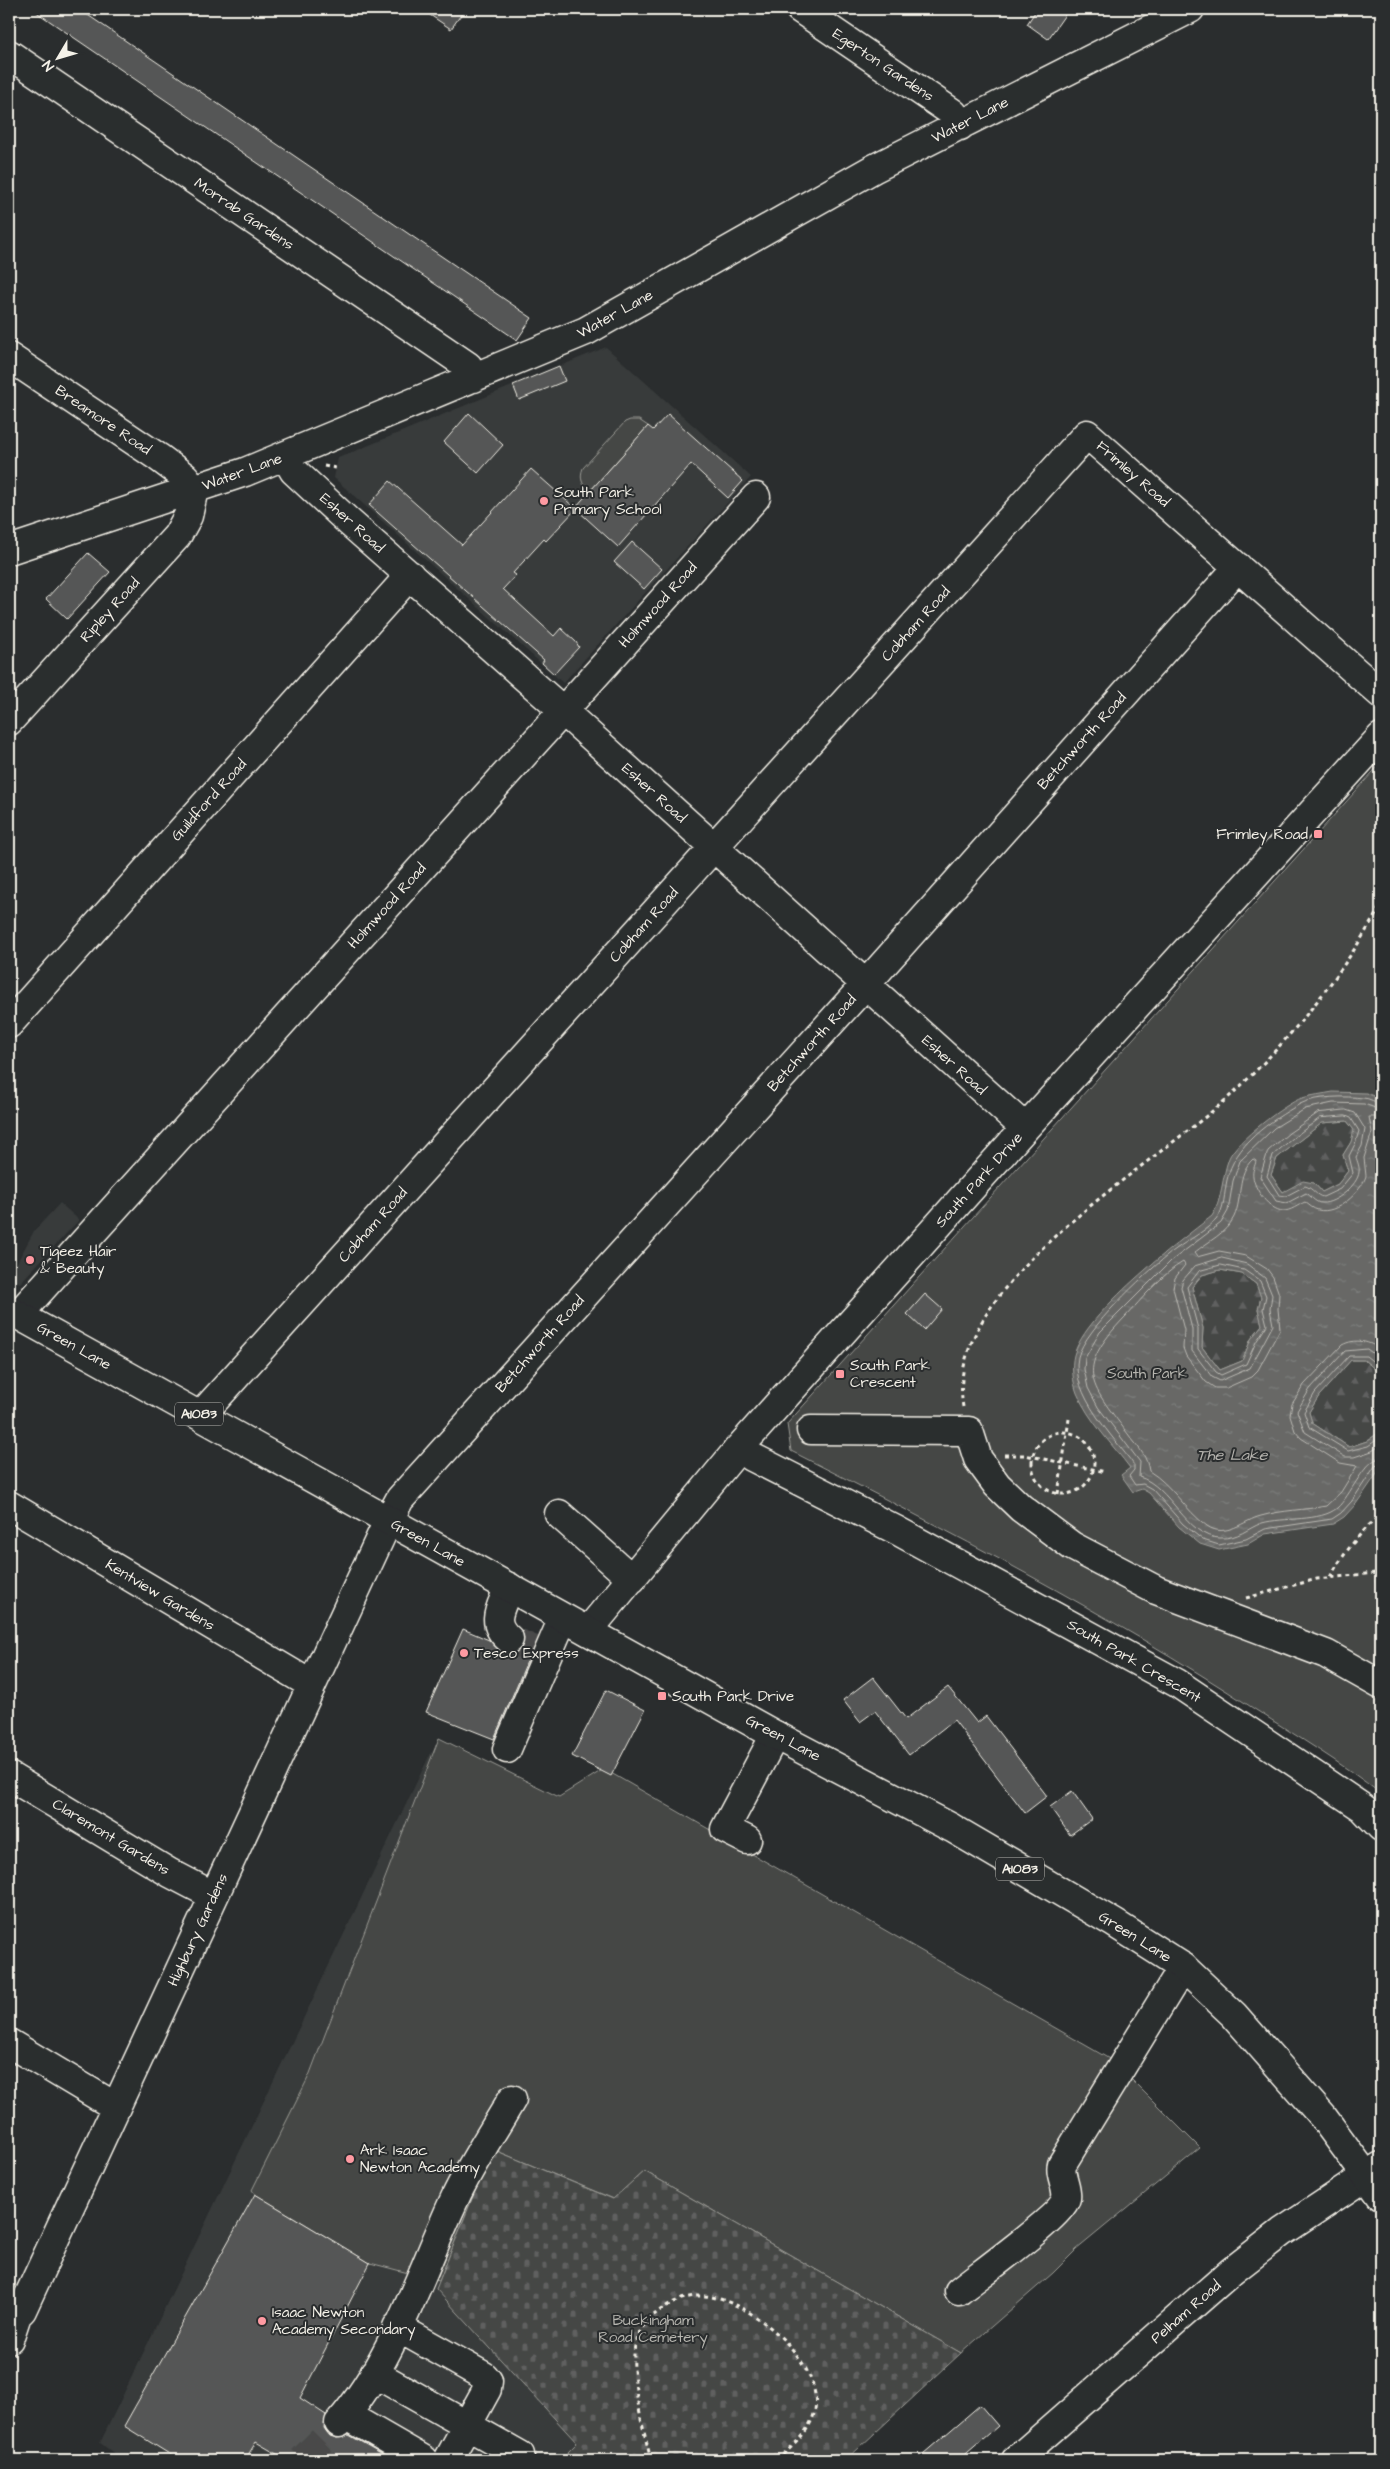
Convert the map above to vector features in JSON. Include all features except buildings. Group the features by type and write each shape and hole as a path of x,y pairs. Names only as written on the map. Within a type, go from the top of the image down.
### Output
{"street":[{"name":"Egerton Gardens","path":"800,9 953,113 960,126"},
{"name":"Water Lane","path":"9,550 194,489 285,456 586,331 788,216 1190,9"},
{"name":"Morrab Gardens","path":"9,54 468,366 474,378"},
{"name":"Breamore Road","path":"9,356 158,457 185,477 194,489"},
{"name":"Frimley Road","path":"1088,434 1381,694"},
{"name":"Cobham Road","path":"201,1415 1088,434"},
{"name":"Esher Road","path":"285,456 294,471 1025,1128"},
{"name":"Ripley Road","path":"9,722 177,536 188,516 194,489"},
{"name":"Holmwood Road","path":"13,1312 756,497"},
{"name":"Betchworth Road","path":"388,1521 400,1499 865,985 1238,567"},
{"name":"Guildford Road","path":"9,1024 410,575"},
{"name":"South Park Drive","path":"588,1631 739,1448 1025,1128 1381,737"},
{"name":"Green Lane","path":"13,1312 775,1735 952,1828 1114,1923 1183,1967 1234,2015 1376,2179"},
{"path":"811,1430 969,1431 978,1459 997,1485 1021,1508 1072,1546 1156,1590 1326,1654 1381,1685"},
{"name":"South Park Crescent","path":"739,1448 797,1480 896,1530 1178,1683 1363,1808 1381,1827"},
{"name":"Kentview Gardens","path":"9,1505 312,1685"},
{"path":"559,1514 632,1579"},
{"name":"Highbury Gardens","path":"11,2323 22,2310 388,1521"},
{"path":"509,1587 497,1618 498,1625 509,1639"},
{"path":"507,1749 543,1654 563,1618"},
{"path":"747,1840 725,1829 775,1735"},
{"name":"Claremont Gardens","path":"9,1776 170,1873 214,1896"},
{"path":"959,2291 1040,2227 1063,2205 1066,2198 1062,2164 1183,1967"},
{"path":"9,2043 116,2107"},
{"path":"424,2460 342,2419 374,2374 431,2257 456,2195 512,2099"},
{"name":"Pelham Road","path":"1016,2460 1232,2271 1282,2232 1376,2179"},
{"path":"397,2328 484,2376 488,2381 487,2389 448,2460"},
{"path":"374,2374 520,2455"}],"path":[{"path":"969,1431 961,1393 962,1374 976,1337 991,1306 1010,1280 1090,1206 1232,1094 1311,1010 1365,934 1381,905"},
{"path":"1058,1494 1069,1419"},
{"path":"1068,1432 1077,1435 1091,1450 1093,1469 1090,1478 1076,1491 1058,1494 1049,1490 1036,1479 1033,1472 1032,1457 1039,1443 1045,1438 1052,1434 1068,1432"},
{"path":"978,1459 989,1455 1032,1457 1106,1472"},
{"path":"1330,1577 1337,1564 1367,1527 1381,1515"},
{"path":"1381,1557 1375,1573 1377,1586 1381,1592"},
{"path":"1244,1599 1317,1579 1375,1573"},
{"path":"651,2460 642,2423 635,2370 638,2336 645,2323 672,2302 688,2297 705,2296 723,2300 766,2326 783,2339 801,2360 812,2379 815,2410 809,2426 776,2460"}],"shaded area":[{"name":"South Park Primary School","path":"606,347 751,477 563,683 334,478 338,458"},
{"path":"60,1203 79,1220 20,1283 9,1277 34,1231"},
{"name":"Ark Isaac Newton Academy","path":"431,1752 593,1831 406,2263 439,2281 437,2289 578,2444 560,2460 123,2460 100,2443"}],"green space":[{"path":"639,420 648,426 590,491 582,481 583,468 625,422"},
{"name":"South Park","path":"1381,763 1381,1794 1320,1750 1143,1640 1027,1574 791,1451 787,1424"},
{"path":"1347,1121 1354,1130 1351,1142 1343,1155 1348,1171 1338,1184 1322,1192 1314,1183 1283,1192 1271,1175 1277,1158 1322,1123"},
{"path":"1220,1270 1242,1274 1256,1284 1261,1297 1258,1309 1262,1325 1251,1339 1242,1361 1220,1370 1202,1347 1203,1328 1192,1287 1202,1275"},
{"path":"1351,1360 1364,1360 1381,1374 1381,1431 1367,1441 1349,1447 1312,1423 1309,1412 1319,1396"},
{"path":"439,1738 559,1797 604,1769 1113,2061 1200,2148 1076,2250 1053,2273 961,2353 644,2171 614,2199 492,2149 439,2281 370,2263 255,2194 252,2190 309,2076"},
{"name":"Buckingham Road Cemetery","path":"492,2149 613,2199 644,2171 961,2353 846,2460 560,2460 577,2443 436,2289"}],"water":[{"name":"The Lake","path":"1333,1092 1366,1093 1381,1099 1381,1374 1364,1360 1351,1360 1319,1396 1309,1412 1312,1423 1349,1447 1367,1441 1381,1431 1381,1468 1356,1504 1344,1517 1333,1524 1265,1534 1248,1544 1219,1550 1200,1544 1179,1527 1149,1493 1142,1489 1133,1492 1121,1475 1130,1468 1094,1423 1077,1393 1073,1374 1074,1355 1082,1338 1095,1319 1113,1300 1177,1243 1212,1216 1218,1203 1229,1158 1233,1151 1262,1124 1295,1101","holes":["1347,1121 1354,1130 1351,1142 1343,1155 1348,1171 1338,1184 1322,1192 1314,1183 1303,1181 1283,1192 1271,1175 1277,1158 1322,1123","1220,1270 1242,1274 1256,1284 1261,1297 1258,1309 1262,1325 1251,1339 1242,1361 1220,1370 1202,1347 1203,1328 1192,1287 1202,1275"]}],"tunnel":[{"path":"509,1639 540,1652"},
{"path":"302,2460 339,2423"}],"place":[{"name":"South Park Primary School","path":"544,501"},
{"name":"Frimley Road","path":"1318,834"},
{"name":"Tigeez Hair & Beauty","path":"30,1260"},
{"name":"South Park Crescent","path":"840,1374"},
{"name":"Tesco Express","path":"464,1653"},
{"name":"South Park Drive","path":"662,1696"},
{"name":"Ark Isaac Newton Academy","path":"350,2159"},
{"name":"Isaac Newton Academy Secondary","path":"262,2321"}]}
